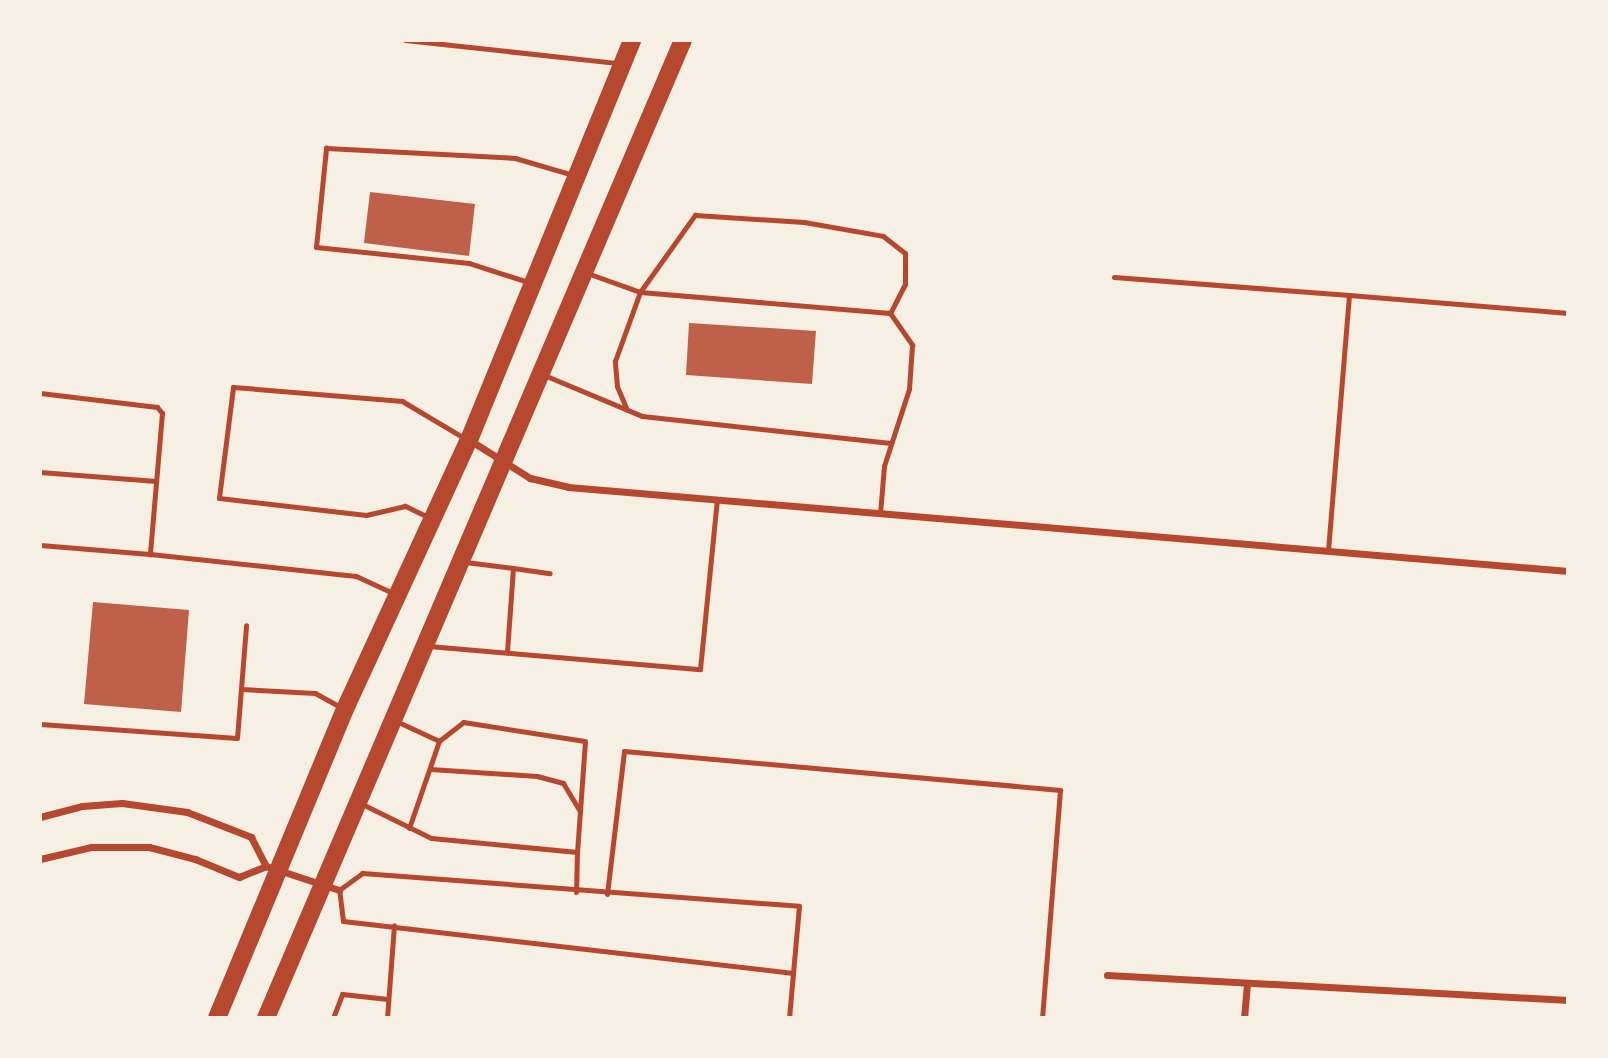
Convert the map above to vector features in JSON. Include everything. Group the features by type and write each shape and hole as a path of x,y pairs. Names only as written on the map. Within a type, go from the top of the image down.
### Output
{"main road":[{"path":"217,1018 272,867 469,440 579,177 632,40"},
{"path":"266,1018 331,888 358,803 683,40"}],"street":[{"path":"469,440 530,478 568,487 1568,571"},
{"path":"40,817 82,806 122,803 187,812 251,837 272,867 331,888"},
{"path":"40,859 91,846 129,846 173,852 239,877 272,867"},
{"path":"1107,975 1568,1000"},
{"path":"1244,1018 1247,983"}],"lane":[{"path":"405,40 623,63"},
{"path":"534,284 469,263 316,247 326,148 515,158 579,177"},
{"path":"627,410 617,386 615,361 640,292 695,215 804,222 883,236 905,253 905,284 890,313"},
{"path":"584,272 640,292 890,313"},
{"path":"1114,277 1568,313"},
{"path":"1328,551 1349,295"},
{"path":"880,514 884,466 909,389 912,345 890,313"},
{"path":"541,373 642,416 891,443"},
{"path":"432,519 405,506 366,515 219,498 233,387 402,401 469,440"},
{"path":"40,393 153,403 162,413 150,554"},
{"path":"40,472 156,481"},
{"path":"426,645 700,669 717,500"},
{"path":"40,545 356,576 397,595"},
{"path":"462,561 550,573"},
{"path":"507,652 513,568"},
{"path":"40,724 237,738 246,625"},
{"path":"241,689 315,693 345,709"},
{"path":"394,720 439,741"},
{"path":"409,828 439,741 463,722 585,741 576,892"},
{"path":"607,894 624,751 1060,790 1042,1018"},
{"path":"430,769 537,776 563,783 580,811"},
{"path":"358,803 430,838 577,852"},
{"path":"789,1018 799,906 576,892 362,873 331,888 343,921 793,973"},
{"path":"387,1018 394,925"},
{"path":"333,1018 342,994 388,999"}],"building":[{"path":"370,192 475,204 469,256 364,243"},
{"path":"689,323 816,331 812,384 686,375"},
{"path":"93,602 189,610 181,712 84,704"}]}
